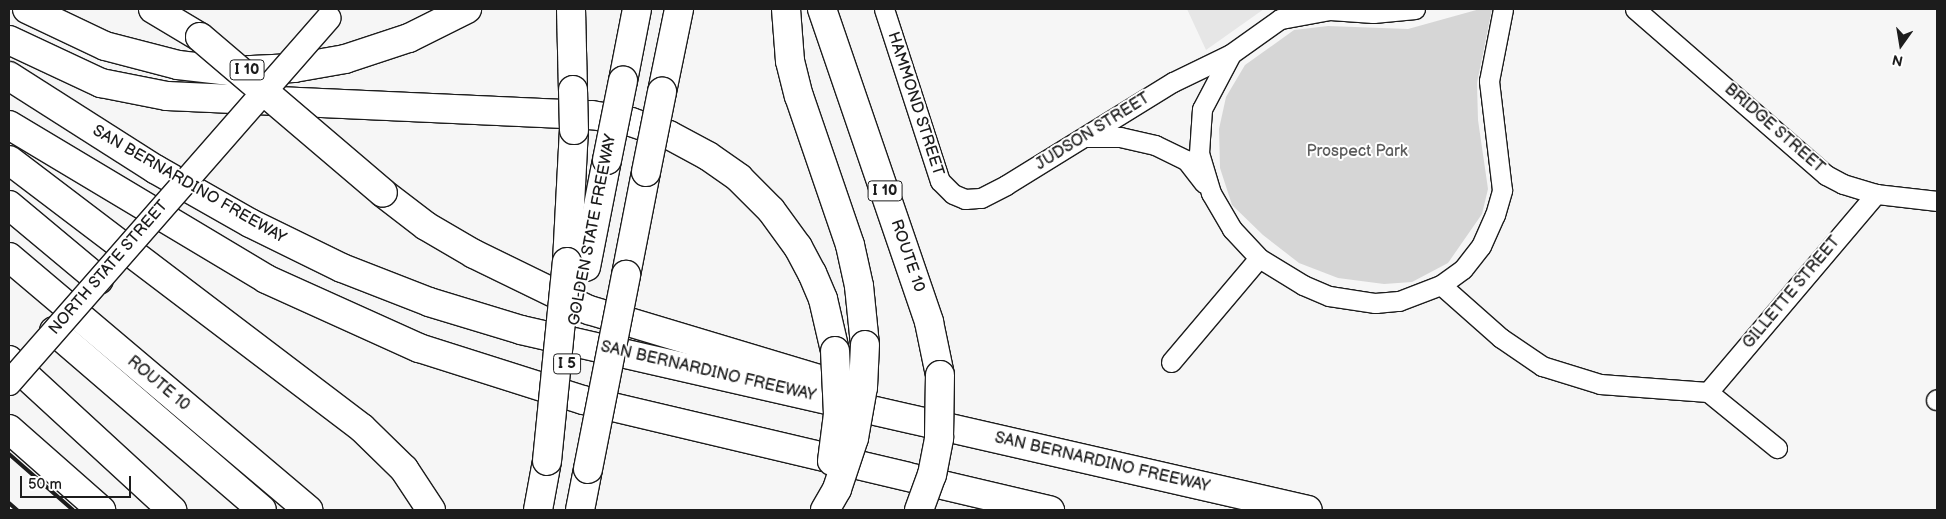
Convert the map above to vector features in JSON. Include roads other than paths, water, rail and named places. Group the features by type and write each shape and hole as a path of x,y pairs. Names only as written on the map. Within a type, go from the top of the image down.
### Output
{"highway":[{"name":"I 10","path":"26,9 105,46 178,65 230,71 294,68 345,59 408,38 467,9"},
{"path":"153,9 200,37 383,193 426,226 474,254 589,310 860,391 928,422"},
{"path":"538,510 576,265 571,9"},
{"name":"GOLDEN STATE FREEWAY","path":"576,265 607,160 637,9"},
{"name":"I 5","path":"580,510 678,9"},
{"path":"786,9 790,61 799,96 850,245 859,286 865,345 863,387 854,438 837,489 824,510"},
{"name":"ROUTE 10","path":"822,9 930,322 940,375 939,438 932,475 919,510"},
{"path":"9,40 101,83 167,96 583,114 630,122 669,135 708,156 739,178 771,210 798,247 823,298 835,351 839,398 836,438 816,510"},
{"name":"SAN BERNARDINO FREEWAY","path":"9,76 155,169 250,223 342,268 428,302 521,330 1308,510"},
{"path":"9,126 250,270 315,304 419,348 524,383 617,409 1050,510"},
{"path":"9,160 362,428 404,469 431,510"},
{"path":"9,205 99,280"},
{"name":"ROUTE 10","path":"9,257 301,506"},
{"path":"54,331 262,510"},
{"path":"9,360 172,510"},
{"path":"9,429 101,510"},
{"path":"586,510 588,469"}],"main road":[{"name":"NORTH STATE STREET","path":"9,383 264,91 323,13"}],"street":[{"name":"HAMMOND STREET","path":"884,9 940,181 952,194"},
{"name":"JUDSON STREET","path":"952,194 965,199 981,198 1086,137 1173,82 1231,54 1280,19 1301,13 1330,10 1372,13 1415,9"},
{"path":"1086,137 1120,137 1155,145 1186,160 1211,193 1232,229 1259,258 1302,285 1329,296 1354,300 1398,300 1441,285 1463,269 1481,246 1495,215 1502,190 1489,81 1503,9"},
{"name":"BRIDGE STREET","path":"1635,9 1826,174 1843,184 1876,194 1937,202"},
{"path":"1211,193 1199,153 1202,109 1231,54"},
{"name":"GILLETTE STREET","path":"1708,392 1876,194"},
{"path":"1171,362 1259,258"},
{"path":"1441,285 1501,338 1542,366 1600,384 1708,392 1777,448"}],"railway":[{"path":"9,454 73,510"},
{"path":"9,503 17,510"}],"park label":[{"name":"Prospect Park","path":"1357,152"}]}
